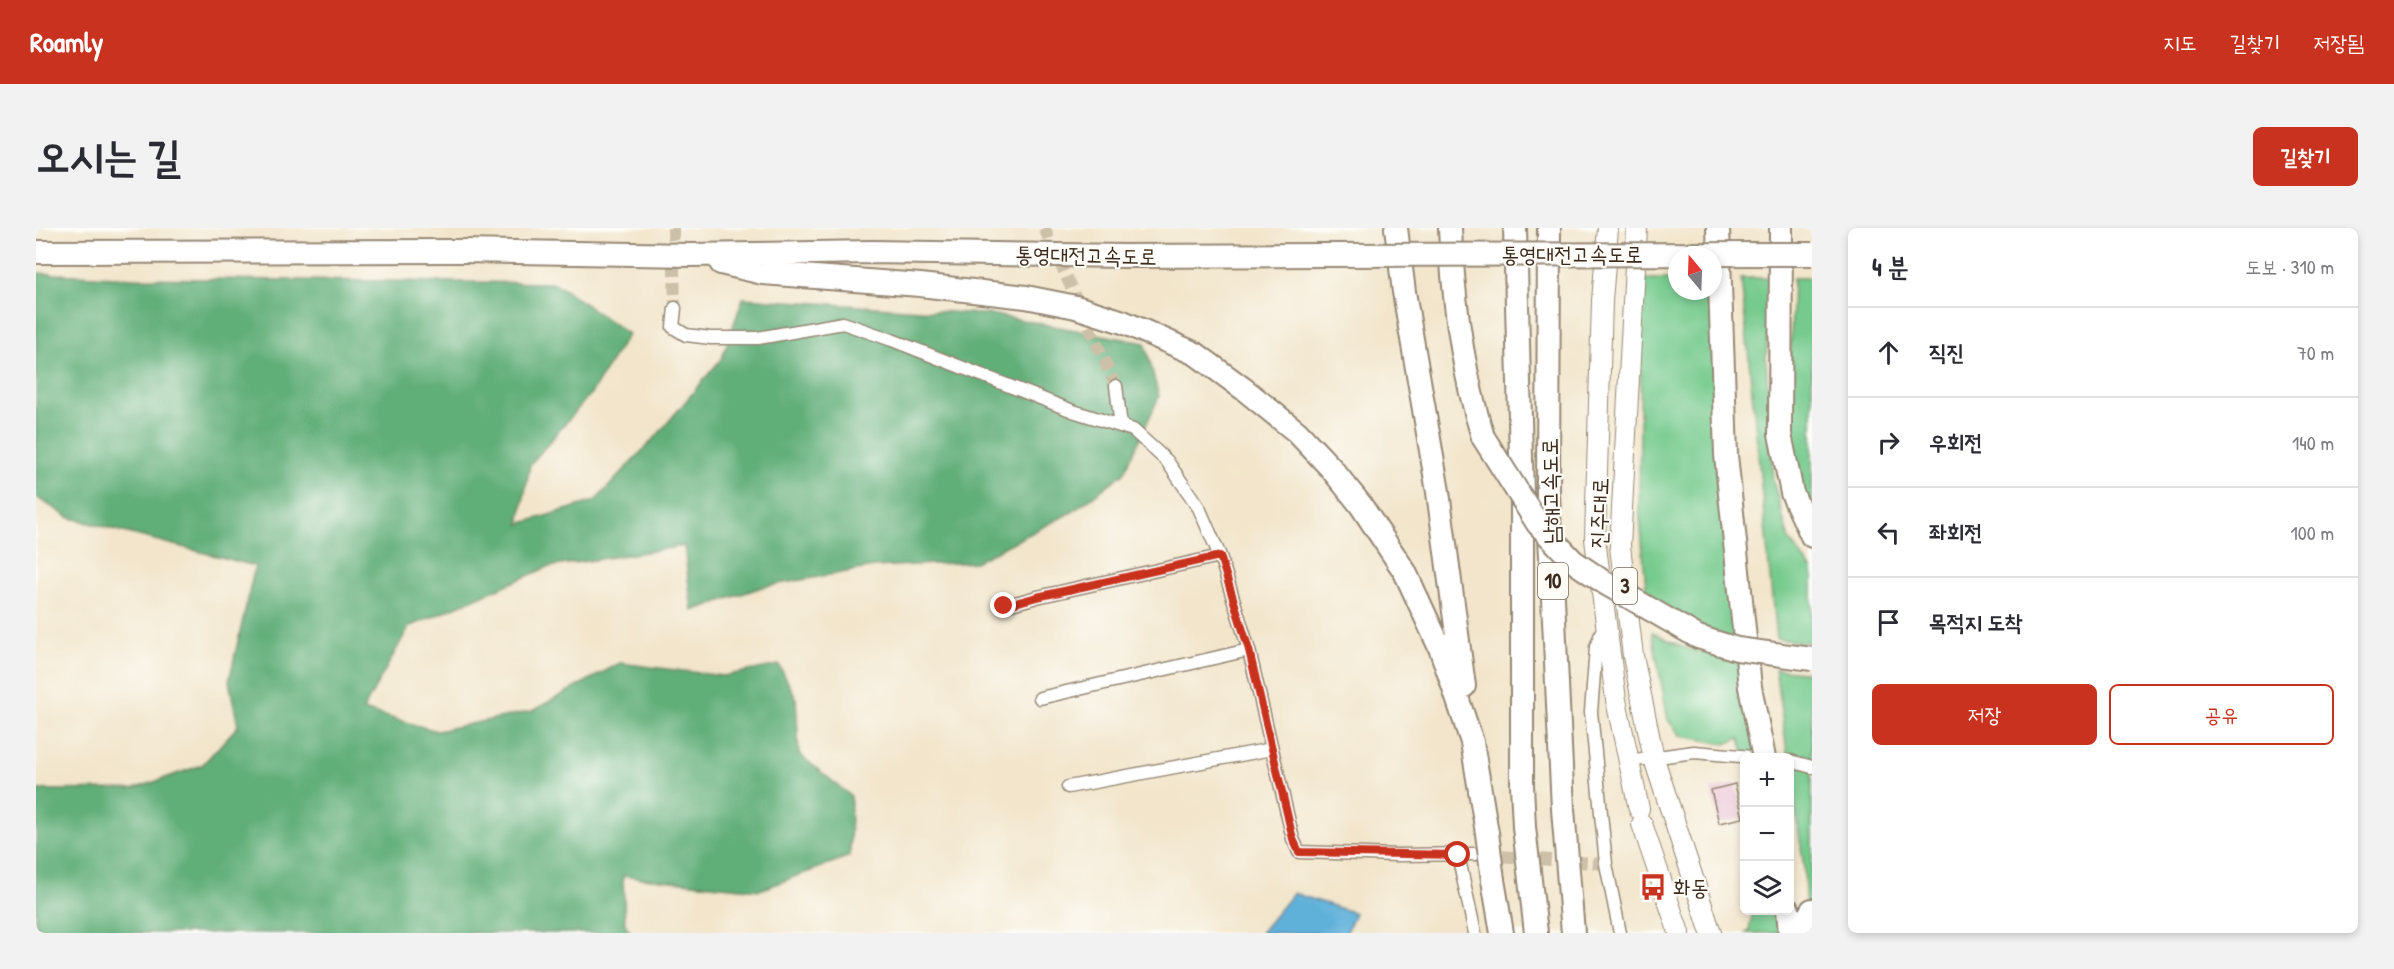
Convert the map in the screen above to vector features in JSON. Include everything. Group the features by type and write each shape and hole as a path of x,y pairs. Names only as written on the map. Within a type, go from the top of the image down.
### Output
{"highway":[{"path":"1396,228 1404,292 1438,492 1457,639 1502,933"},
{"path":"1450,228 1452,288 1473,406 1483,437 1538,524 1573,561 1605,583 1698,637 1737,649 1812,659"},
{"name":"남해고속도로","path":"1515,228 1522,496 1522,785 1524,827 1536,933"},
{"name":"남해고속도로","path":"1549,228 1548,494 1563,809 1573,933"},
{"path":"1718,228 1726,455 1750,687 1763,753"},
{"path":"1781,228 1780,434 1792,494 1812,536"},
{"name":"통영대전고속도로","path":"36,252 462,251 690,255 872,252 1125,256 1812,254"},
{"path":"690,255 763,273 920,285 1026,297 1076,307 1123,322 1196,354 1297,432 1360,504 1410,581 1441,650 1473,742"},
{"path":"1798,933 1812,910"},
{"path":"1788,915 1790,933"}],"main road":[{"name":"진주대로","path":"1608,228 1602,301 1595,539 1616,700 1640,817 1679,933"},
{"name":"진주대로","path":"1637,228 1620,546 1633,656 1654,759 1711,933"}],"street":[{"path":"675,308 673,327 686,335 711,338 758,338 843,323 1073,411 1133,430 1167,461 1199,508 1220,556 1249,650 1293,839 1299,852 1478,854"},
{"path":"1116,386 1121,426"},
{"path":"1004,606 1220,556"},
{"path":"1605,625 1596,647 1591,712 1606,864 1620,933"},
{"path":"1040,698 1249,650"},
{"path":"1068,787 1272,749"},
{"path":"1629,761 1694,752 1740,756"},
{"path":"1794,762 1812,767"},
{"path":"1458,855 1475,933"}],"green space":[{"path":"36,273 135,278 555,283 628,334 592,392 530,465 519,524 595,501 659,433 722,358 743,298 995,315 1145,343 1159,397 1124,473 1072,512 975,562 874,567 762,587 692,611 684,546 548,567 409,627 363,710 437,731 532,711 620,663 723,676 779,665 796,698 799,754 851,796 850,856 760,890 623,876 625,924 631,933 36,933 36,790 134,789 202,765 238,726 229,681 255,566 70,518 36,497"},
{"path":"1741,278 1772,278 1766,359 1773,480 1789,540 1812,570 1812,643 1776,639"},
{"path":"1793,278 1812,278 1812,519 1795,465 1789,402"},
{"path":"1646,279 1668,279 1668,300 1714,300 1739,640 1702,630 1647,600 1639,505 1641,336"},
{"path":"1652,632 1683,647 1739,662 1756,753 1744,753 1740,738 1726,744 1681,736 1668,720"},
{"path":"1775,669 1812,673 1812,906 1806,917 1804,868 1794,799 1794,753 1787,753"},
{"path":"1752,915 1778,915 1778,933 1746,933 1749,931"}],"water":[{"path":"1293,893 1355,913 1346,933 1260,933"}],"building":[{"path":"1735,784 1740,805 1740,819 1719,823 1711,790"}],"tunnel":[{"path":"673,228 675,308"},
{"path":"1044,228 1116,386"},
{"path":"1485,855 1606,864"}],"place":[{"name":"화동","path":"1653,887"}],"route":[{"path":"1004,606 1220,556 1249,650 1293,839 1299,852 1458,855"}]}
